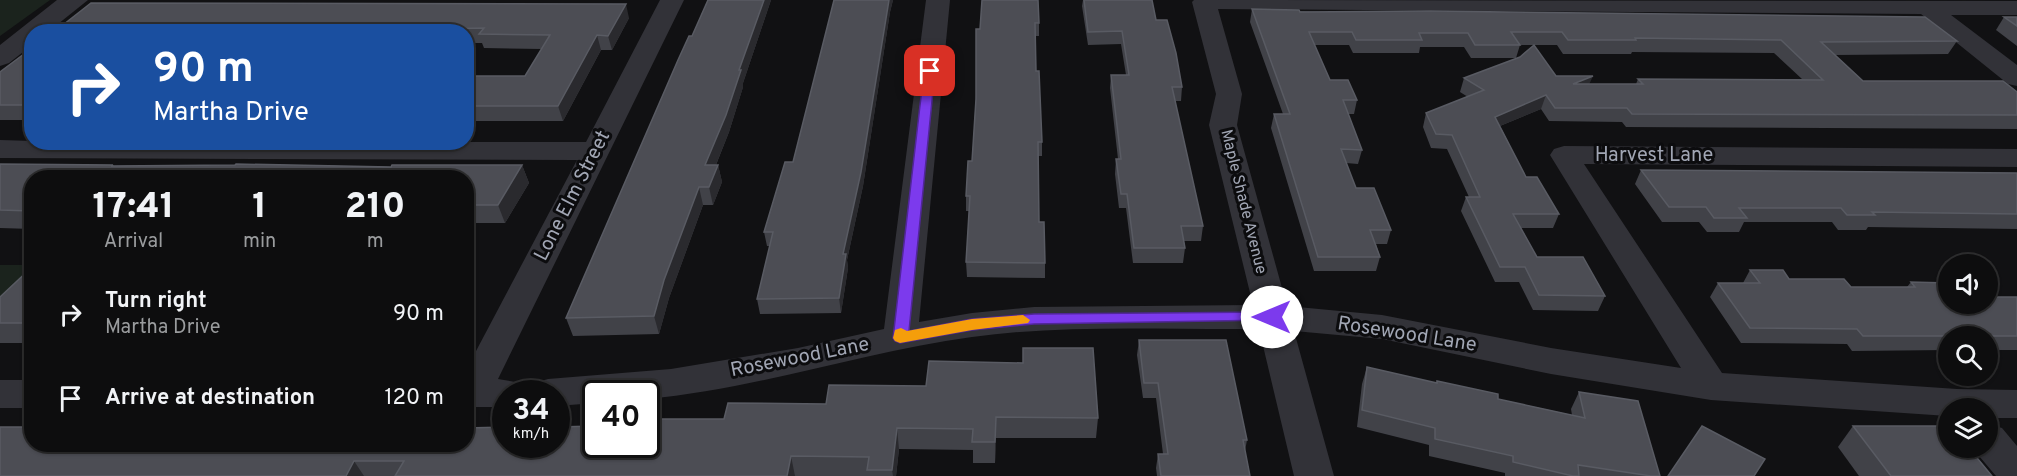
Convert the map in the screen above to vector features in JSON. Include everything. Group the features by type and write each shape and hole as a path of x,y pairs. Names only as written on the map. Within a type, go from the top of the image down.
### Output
{"street":[{"path":"42,24 65,5 76,0"},
{"name":"Lone Elm Street","path":"483,393 596,151 672,0"},
{"path":"900,338 938,0"},
{"name":"Maple Shade Avenue","path":"1272,317 1223,125 1229,94 1204,2 1922,4 2017,8"},
{"path":"1922,4 2017,78"},
{"path":"0,58 24,38"},
{"path":"0,149 24,149"},
{"path":"298,150 596,151"},
{"name":"Harvest Lane","path":"1711,386 1564,155 2017,158"},
{"name":"Rosewood Lane","path":"570,391 671,383 798,361 972,324 1094,317 1272,317 1382,327 1551,361 1711,386 1938,404"},
{"path":"1272,317 1314,476"},
{"path":"0,394 24,394"},
{"name":"Rosewood Lane","path":"1998,405 2017,404"},
{"path":"1998,451 2017,474"}],"shaded area":[{"path":"0,0 50,0 0,36"},
{"path":"0,265 24,265 24,282 0,306"}],"building":[{"path":"708,0 764,0 726,115 705,165 718,165 709,187 699,187 664,280 654,316 566,318 678,60"},
{"path":"834,0 889,0 861,172 843,254 846,254 839,298 757,299 773,232 764,232 785,162 793,162"},
{"path":"982,0 1038,0 1039,23 1035,23 1036,71 1039,71 1042,142 1038,142 1039,222 1044,222 1045,263 966,262 970,196 966,196 968,161 972,161 976,99 976,29 980,29"},
{"path":"1084,0 1152,0 1156,20 1167,20 1182,87 1172,87 1203,226 1181,226 1185,248 1134,248 1127,194 1121,194 1116,159 1121,159 1111,75 1129,75 1122,31 1088,32"},
{"path":"91,3 626,4 608,36 597,35 558,106 474,106 474,76 525,76 550,35 479,34 484,28 474,28 474,24 64,24"},
{"path":"1252,9 1299,10 1300,12 1431,11 1925,17 1957,41 1821,42 1863,81 2003,81 2017,92 2017,115 1632,114 1627,108 1555,108 1546,95 1495,117 1526,177 1537,177 1559,214 1513,214 1537,257 1583,257 1605,296 1539,295 1525,267 1500,267 1466,197 1480,197 1452,135 1436,134 1426,113 1484,90 1464,78 1520,57 1534,45 1556,76 1593,76 1573,84 1643,84 1638,79 1823,80 1781,40 1635,38 1636,40 1568,40 1562,32 1511,32 1520,45 1475,45 1468,33 1419,33 1422,40 1356,40 1352,32 1309,32 1330,80 1348,80 1357,100 1343,100 1362,150 1341,149 1356,188 1374,188 1391,230 1370,230 1380,257 1318,257 1274,114 1290,114"},
{"path":"2004,17 2017,17 2017,26"},
{"path":"24,54 24,105 0,105 0,72"},
{"path":"0,164 113,165 111,166 236,164 391,167 392,165 522,165 498,205 474,205 474,170 24,170 24,211 0,210"},
{"path":"1641,170 2017,173 2017,214 1872,212 1875,215 1847,215 1841,208 1739,208 1747,218 1714,218 1706,207 1669,207"},
{"path":"1750,270 1783,270 1789,279 1844,279 1851,287 1915,287 1911,282 1938,283 1938,314 1998,314 1998,297 2017,297 2017,336 1998,336 1998,326 1938,326 1938,336 1863,336 1857,329 1750,328 1718,283 1760,283"},
{"path":"24,274 24,323 0,323 0,297"},
{"path":"1139,340 1226,340 1247,440 1243,440 1250,476 1161,476 1158,454 1168,454 1158,383 1144,383"},
{"path":"1023,348 1093,348 1098,418 996,417 995,442 972,442 973,429 897,428 892,470 867,470 869,457 791,456 787,476 395,476 404,461 354,461 346,476 0,476 0,427 24,427 24,452 474,452 474,428 492,427 492,458 570,458 570,427 582,426 582,458 660,458 660,419 724,419 728,403 826,404 829,385 926,386 929,361 1023,363"},
{"path":"1367,367 1498,394 1498,399 1585,418 1579,392 1638,401 1660,476 1578,465 1579,476 1573,476 1513,462 1513,456 1435,439 1435,428 1362,410"},
{"path":"1702,426 1765,459 1754,476 1668,476"},
{"path":"1853,426 1938,426 1938,458 1977,458 1992,476 1891,476"}],"slow traffic":[{"path":"901,333 900,338 972,324 1023,320"}],"route":[{"path":"930,71 900,338 972,324 1034,319 1272,317"}]}
